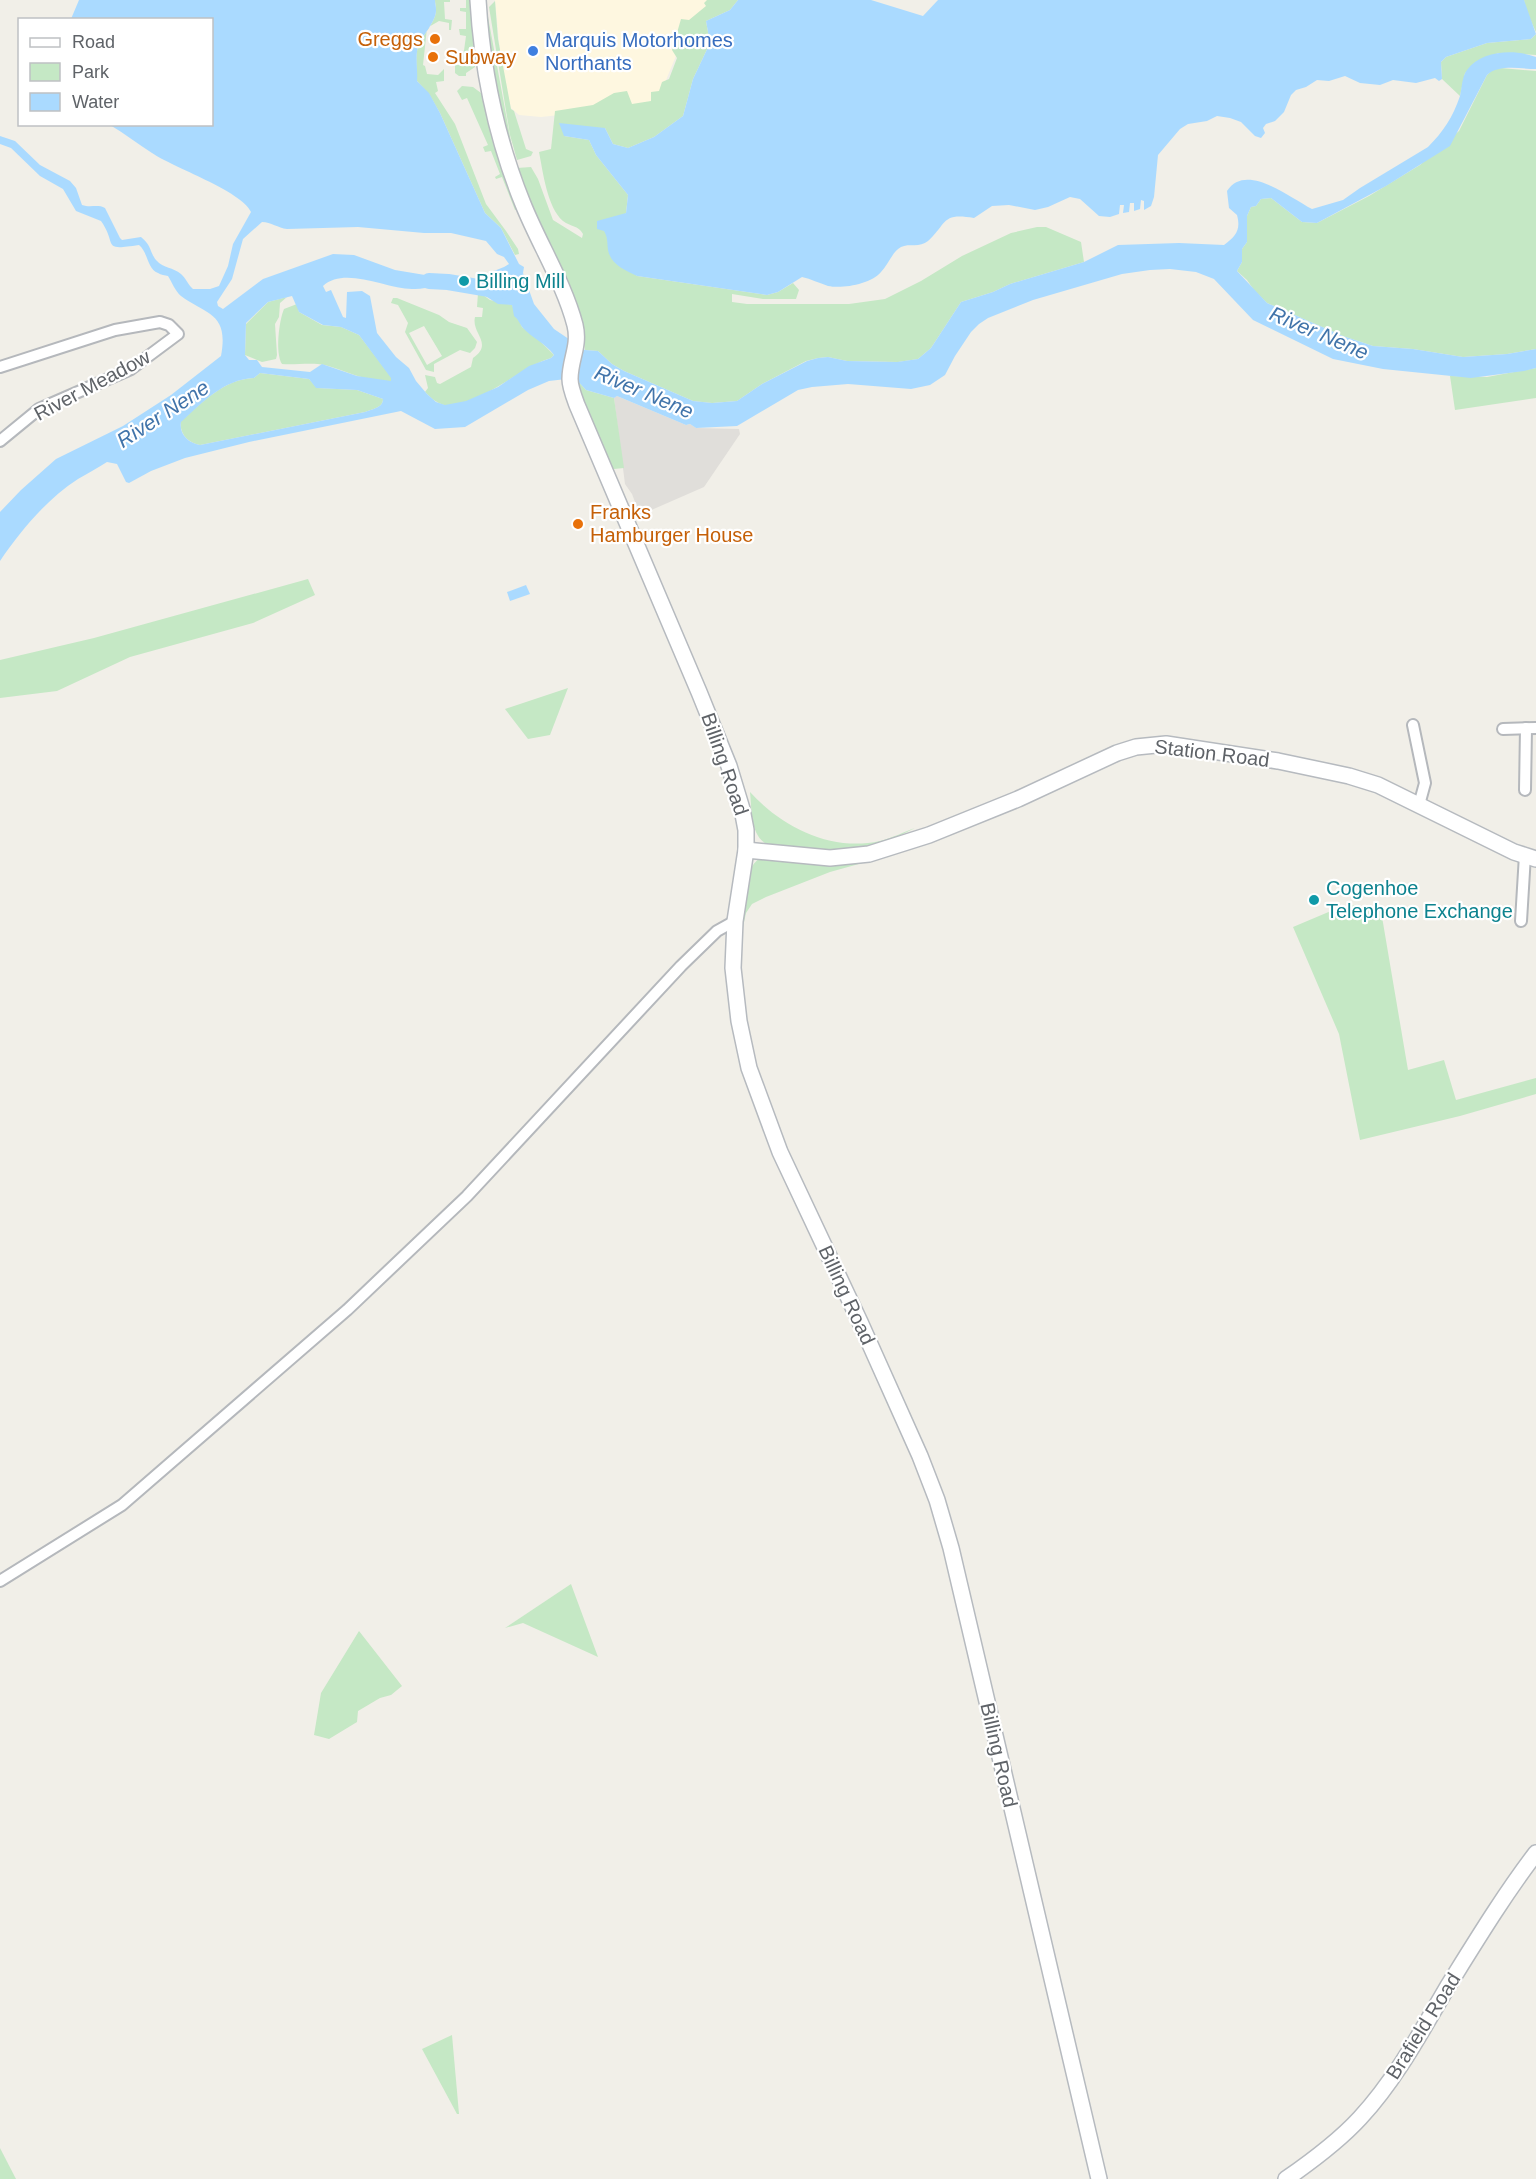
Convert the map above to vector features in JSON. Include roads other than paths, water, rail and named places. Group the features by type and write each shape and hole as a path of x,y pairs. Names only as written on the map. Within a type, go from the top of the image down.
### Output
{"street":[{"name":"Billing Road","path":"478,0 489,78 509,166 533,229 575,326 577,337 570,379 577,405 610,478 729,766 745,818 747,850 735,921 733,968 739,1021 749,1068 780,1152 904,1420 932,1486 942,1517 1099,2179"},
{"name":"River Meadow","path":"0,367 115,330 160,322 169,325 178,334 131,369 39,409 0,441"},
{"path":"1413,725 1425,783 1419,805"},
{"path":"1503,729 1531,728 1525,790"},
{"name":"Station Road","path":"747,850 830,858 850,858 869,854 929,835 1117,753 1151,744 1188,747 1349,776 1378,785 1506,848 1530,857"},
{"path":"1521,921 1530,857"},
{"path":"0,1581 122,1505 148,1485 346,1310 467,1196 717,930 735,921"},
{"name":"Brafield Road","path":"1286,2179 1338,2140 1360,2118 1383,2089 1408,2055 1490,1919 1536,1853"}],"water":[{"path":"79,0 435,0 436,14 418,47 417,81 429,93 440,113 485,213 501,228 519,264 524,267 523,273 534,304 554,329 585,350 598,351 624,371 693,401 712,403 737,401 762,384 807,361 818,358 897,362 918,359 931,348 961,302 1010,284 1084,262 1118,245 1179,243 1224,245 1238,229 1237,215 1229,208 1227,191 1235,183 1245,180 1268,185 1312,209 1343,200 1428,147 1451,117 1460,96 1464,75 1473,63 1499,53 1528,54 1536,57 1536,69 1504,68 1487,75 1450,146 1386,186 1317,223 1302,222 1271,198 1261,199 1256,206 1251,207 1247,216 1247,242 1242,249 1242,262 1237,271 1267,303 1343,336 1373,346 1413,349 1463,357 1507,354 1536,349 1536,368 1471,378 1383,369 1333,359 1253,320 1214,279 1196,272 1170,269 1150,270 1122,274 1033,300 988,318 971,332 945,375 930,385 911,389 848,384 812,387 798,390 737,426 696,428 617,396 614,398 586,390 575,378 549,381 528,390 465,427 435,429 401,411 249,442 185,458 151,471 129,483 126,482 117,464 107,462 78,479 45,506 0,561 0,512 21,490 56,459 123,426 171,395 221,356 223,342 222,331 214,317 181,296 168,276 154,271 139,245 114,246 101,221 76,211 63,189 40,176 11,148 0,144 0,136 15,141 40,165 70,181 76,188 82,205 105,208 122,240 141,237 156,260 181,274 193,289 210,289 219,286 228,266 233,244 251,212 235,196 152,153 112,126 213,126 213,18 71,18","holes":["262,222 287,229 358,227 451,233 486,241 509,264 486,276 482,280 479,292 498,304 512,305 514,316 523,328 554,355 529,366 498,387 466,401 445,405 436,402 377,333 370,296 362,291 347,292 346,318 343,317 331,290 326,292 323,286 332,280 354,278 402,288 438,287 449,290 451,277 395,270 354,255 333,254 263,279 223,309 218,306 217,302 232,279 243,239","292,296 299,312 323,325 341,327 359,335 391,381 357,376 322,364 310,372 262,367 257,360 249,360 245,355 246,323 268,302","260,373 309,379 316,388 357,390 383,399 383,402 377,408 365,412 200,445 185,437 181,430 181,422 205,400 223,387 243,379 254,378"]},
{"path":"738,0 871,0 923,16 938,0 1524,0 1536,34 1531,39 1487,43 1446,57 1441,62 1442,79 1439,81 1435,78 1416,83 1393,80 1380,85 1360,83 1345,76 1329,81 1317,80 1296,90 1291,95 1284,112 1263,128 1265,133 1261,138 1255,136 1241,122 1230,118 1217,116 1207,121 1188,124 1180,129 1158,155 1154,197 1151,206 1144,210 1144,201 1141,200 1140,209 1134,211 1134,203 1130,203 1129,212 1123,213 1124,205 1120,205 1119,214 1110,217 1099,216 1080,199 1070,197 1035,210 1009,205 992,206 974,218 950,218 925,243 898,249 884,269 871,280 849,286 828,286 802,277 778,292 767,295 637,276 612,260 605,233 597,229 597,221 626,213 628,195 596,155 589,140 564,136 559,123 605,128 613,144 628,148 654,137 683,116 693,79 710,43 706,21 730,10"},
{"path":"526,585 530,594 510,601 507,592"}],"waterway":[{"name":"River Nene","path":"429,281 501,291"}],"place":[{"name":"Greggs","path":"435,39"},
{"name":"Marquis Motorhomes Northants","path":"533,51"},
{"name":"Subway","path":"433,57"},
{"name":"Billing Mill","path":"464,281"},
{"name":"Franks Hamburger House","path":"578,524"},
{"name":"Cogenhoe Telephone Exchange","path":"1314,900"}]}
